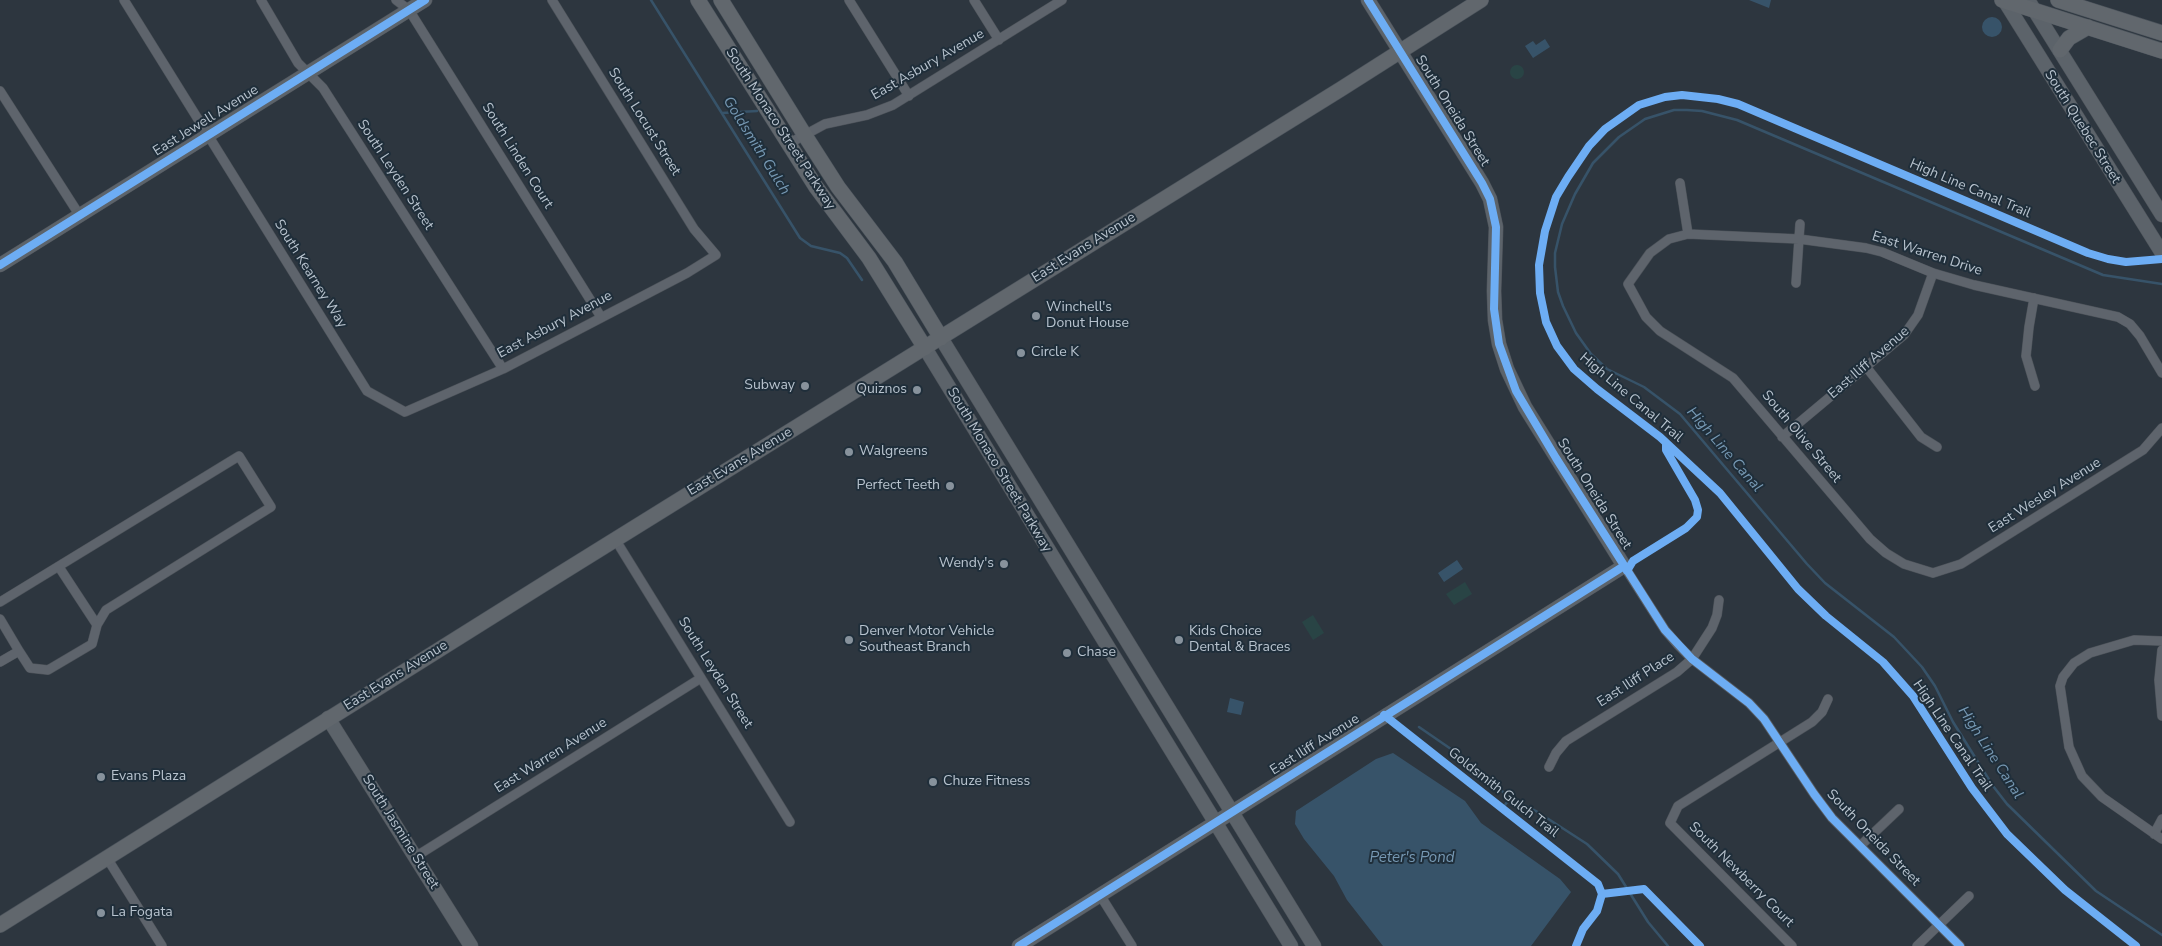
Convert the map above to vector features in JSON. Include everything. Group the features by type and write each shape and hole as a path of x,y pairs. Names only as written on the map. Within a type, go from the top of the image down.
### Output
{"main road":[{"name":"South Monaco Street Parkway","path":"698,0 788,144 824,199 873,264 925,348"},
{"name":"South Monaco Street Parkway","path":"721,0 838,187 895,262 941,338"},
{"name":"East Evans Avenue","path":"0,925 328,718 1401,52 1481,0"},
{"path":"2003,0 2031,4 2088,27 2162,51"},
{"path":"2058,0 2162,34"},
{"path":"2060,50 2069,38 2088,27"}],"street":[{"name":"South Kearney Way","path":"124,0 206,135 367,391 404,412"},
{"name":"South Leyden Street","path":"261,0 298,63 323,88 503,369"},
{"path":"396,0 409,10"},
{"name":"East Jewell Avenue","path":"0,265 425,0"},
{"name":"South Locust Street","path":"552,0 694,229 716,255"},
{"path":"849,0 908,96"},
{"path":"974,0 999,40"},
{"name":"East Asbury Avenue","path":"788,144 804,134 833,121 878,112 908,96 1062,0"},
{"name":"South Oneida Street","path":"1368,0 1482,183 1490,199 1496,230 1495,320 1499,344 1510,378 1531,417 1624,566 1665,630 1692,659 1749,703 1764,719 1832,818 1960,946"},
{"name":"South Quebec Street","path":"2003,0 2162,253"},
{"name":"South Quebec Street","path":"2031,4 2162,215"},
{"name":"South Linden Court","path":"409,10 601,317"},
{"path":"0,91 80,216"},
{"path":"1680,183 1688,234"},
{"path":"1796,282 1800,224"},
{"name":"East Warren Drive","path":"1646,317 1628,284 1650,253 1669,239 1688,234 1799,239 1872,249 1933,273 1974,285 2118,317 2130,324 2161,367"},
{"name":"East Asbury Avenue","path":"404,412 503,369 686,273 716,255"},
{"name":"East Iliff Avenue","path":"1782,437 1867,368 1910,329 1918,315 1933,273"},
{"path":"2034,298 2028,327 2026,356 2035,386"},
{"name":"South Olive Street","path":"1646,317 1660,331 1733,378 1870,539 1886,553 1904,564 1933,573"},
{"name":"South Monaco Street Parkway","path":"941,338 1314,946"},
{"name":"South Monaco Street Parkway","path":"925,348 1291,946"},
{"path":"1867,368 1922,437 1937,447"},
{"name":"East Wesley Avenue","path":"1933,573 1961,564 2135,455 2150,443 2162,428"},
{"path":"0,602 239,456 271,507 106,610 96,625 92,644 48,670 30,668 0,619"},
{"name":"South Leyden Street","path":"615,539 790,822"},
{"name":"East Iliff Avenue","path":"1019,946 1624,566"},
{"path":"59,567 96,625"},
{"name":"East Iliff Place","path":"1548,767 1566,741 1677,672 1692,659 1712,628 1717,615 1719,600"},
{"path":"2162,641 2134,640 2090,653 2074,663 2063,677 2060,686 2069,747 2082,776 2102,797 2158,837 2162,818"},
{"path":"2162,650 2159,680 2162,716"},
{"path":"0,662 20,651"},
{"name":"East Warren Avenue","path":"415,857 701,678"},
{"path":"1780,742 1812,722 1822,712 1828,699"},
{"name":"South Jasmine Street","path":"328,718 471,946"},
{"name":"South Newberry Court","path":"1780,742 1678,806 1670,823 1792,946"},
{"path":"1860,846 1899,809"},
{"path":"107,858 162,946"},
{"path":"1100,895 1132,946"},
{"path":"1917,946 1969,896"}],"green space":[{"path":"1517,65 1522,67 1524,72 1522,77 1517,79 1512,77 1510,72 1512,67"},
{"path":"1465,582 1472,594 1454,605 1446,594"},
{"path":"1313,615 1324,633 1313,640 1302,622"}],"water":[{"path":"1749,0 1771,0 1769,8"},
{"path":"1992,17 1999,20 2002,27 1999,34 1992,37 1985,34 1982,27 1985,20"},
{"path":"1545,39 1550,47 1533,58 1525,46 1533,41 1536,45"},
{"path":"1457,560 1463,569 1444,582 1438,573"},
{"path":"1230,698 1244,702 1241,715 1227,712"},
{"name":"Peter's Pond","path":"1393,753 1465,801 1481,823 1560,879 1571,892 1531,946 1383,946 1347,900 1334,876 1304,839 1295,824 1296,811 1376,759"}],"waterway":[{"name":"Goldsmith Gulch","path":"651,0 800,238 811,246 840,253 847,258 862,280"},
{"name":"High Line Canal","path":"2162,284 2103,275 1737,120 1702,111 1687,110 1674,110 1645,119 1619,137 1593,163 1575,194 1562,224 1555,253 1558,292 1576,333 1591,354 1607,369 1644,387 1680,414 1825,583 1894,637 1922,667 1935,686 1953,722 1993,786 2007,804 2096,891 2162,935"},
{"path":"722,113 757,111"},
{"name":"Goldsmith Gulch","path":"1419,727 1464,758 1510,798 1536,811 1587,844 1618,874 1648,922 1668,946"},
{"path":"1505,805 1510,798"}],"cycle path":[{"path":"0,265 425,0"},
{"path":"1368,0 1482,183 1490,199 1496,227 1494,309 1499,344 1516,391 1556,458 1665,630 1692,659 1749,703 1764,719 1832,818 1960,946"},
{"name":"High Line Canal Trail","path":"2136,946 2065,890 2007,834 1972,788 1913,696 1883,662 1826,616 1798,589 1720,493 1660,437 1574,369 1557,346 1546,322 1540,293 1539,265 1545,231 1556,197 1589,146 1605,129 1639,105 1665,97 1682,95 1718,99 1738,104 2088,253 2126,262 2162,259"},
{"name":"High Line Canal Trail","path":"1627,571 1633,561 1686,528 1697,517 1698,510 1695,500 1666,450 1666,445"},
{"path":"1019,946 1624,566"},
{"name":"Goldsmith Gulch Trail","path":"1384,715 1598,884 1602,894 1597,911 1583,929 1576,946"},
{"path":"1602,894 1644,889 1700,946"}],"place":[{"name":"Winchell's Donut House","path":"1036,316"},
{"name":"Circle K","path":"1021,353"},
{"name":"Subway","path":"805,386"},
{"name":"Quiznos","path":"917,390"},
{"name":"Walgreens","path":"849,452"},
{"name":"Perfect Teeth","path":"950,486"},
{"name":"Wendy's","path":"1004,564"},
{"name":"Denver Motor Vehicle Southeast Branch","path":"849,640"},
{"name":"Kids Choice Dental & Braces","path":"1179,640"},
{"name":"Chase","path":"1067,653"},
{"name":"Evans Plaza","path":"101,777"},
{"name":"Chuze Fitness","path":"933,782"},
{"name":"La Fogata","path":"101,913"}]}
